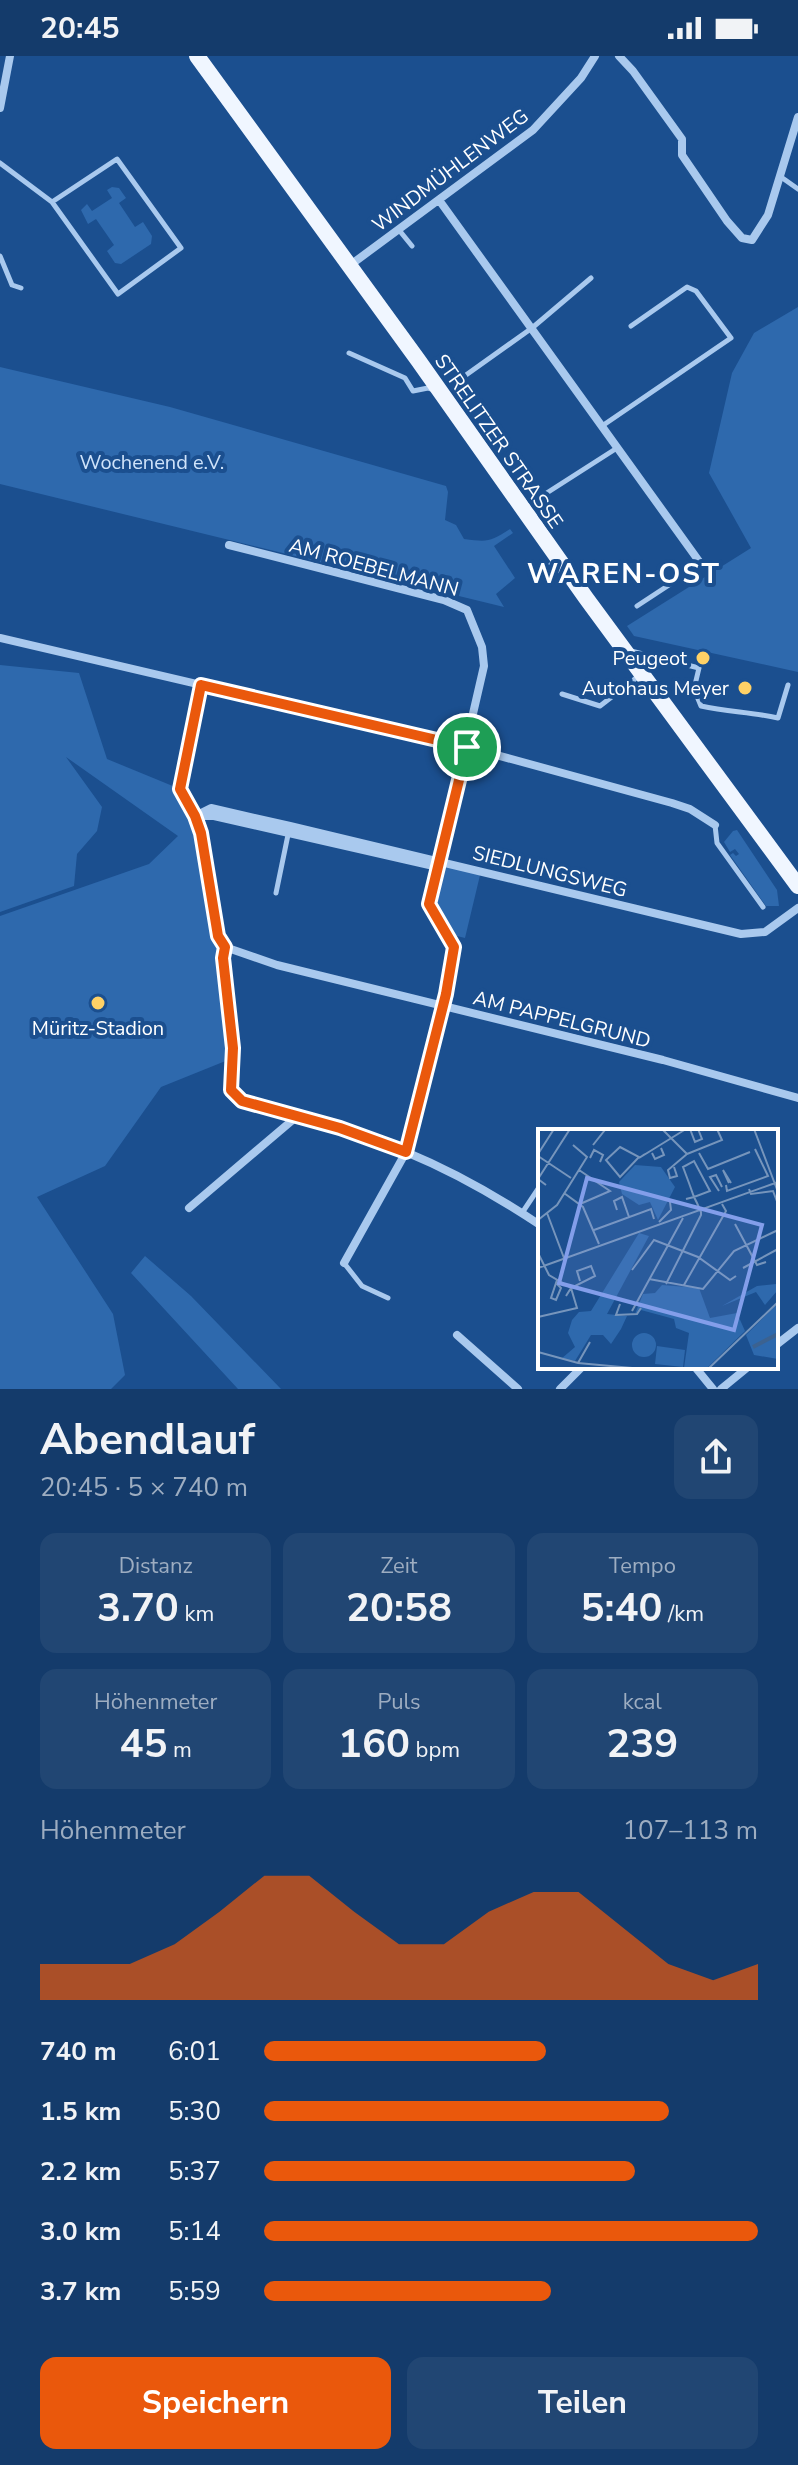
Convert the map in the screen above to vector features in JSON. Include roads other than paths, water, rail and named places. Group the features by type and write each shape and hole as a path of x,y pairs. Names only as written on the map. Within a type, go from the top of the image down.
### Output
{"main road":[{"name":"STRELITZER STRASSE","path":"197,56 641,674 798,886"}],"street":[{"path":"0,108 10,56"},
{"name":"WINDMÜHLENWEG","path":"349,266 533,130 581,78 595,56"},
{"path":"619,56 682,139 682,155 742,238 752,240 768,215 798,117"},
{"path":"439,200 701,564"},
{"name":"AM ROEBELMANN","path":"229,545 444,600 467,610 482,647 484,666 467,747"},
{"path":"0,638 467,747 672,803 690,809 715,825"},
{"path":"201,685 180,789 201,833 218,936 225,947 223,958 233,1048 231,1090 242,1101 340,1128 406,1152 464,1179 538,1224"},
{"path":"344,1263 406,1152 442,1006 454,947 429,904 467,747"},
{"name":"SIEDLUNGSWEG","path":"195,816 214,816 289,829 741,934 765,932 798,908"},
{"name":"AM PAPPELGRUND","path":"225,947 277,965 663,1060 798,1098"},
{"path":"189,1208 295,1118"},
{"path":"778,1343 798,1328"},
{"path":"457,1335 518,1389"},
{"path":"560,1389 580,1369"},
{"path":"697,1369 713,1389"},
{"path":"721,1389 746,1369"}],"lane":[{"path":"0,163 52,202 118,294 181,248 117,159 52,202"},
{"path":"780,176 798,189"},
{"path":"399,230 412,246"},
{"path":"0,256 12,285 21,288"},
{"path":"459,380 532,328 591,278"},
{"path":"602,426 731,338 696,291 687,287 631,326"},
{"path":"349,353 405,378 413,391 428,388 440,391"},
{"path":"542,496 617,447"},
{"path":"534,577 558,559"},
{"path":"637,606 701,564"},
{"path":"623,649 699,668 694,689 701,706 733,713 742,710 778,718 788,685"},
{"path":"562,694 600,706 641,674"},
{"path":"715,825 717,843 763,907"},
{"path":"276,893 289,829"},
{"path":"522,1213 538,1189"},
{"path":"344,1263 362,1286 388,1298"}],"place":[{"name":"Peugeot","path":"703,658"},
{"name":"Autohaus Meyer","path":"745,688"},
{"name":"Müritz-Stadion","path":"98,1003"}],"district":[{"name":"WAREN-OST","path":"624,573"}],"park label":[{"name":"Wochenend e.V.","path":"152,462"}]}
